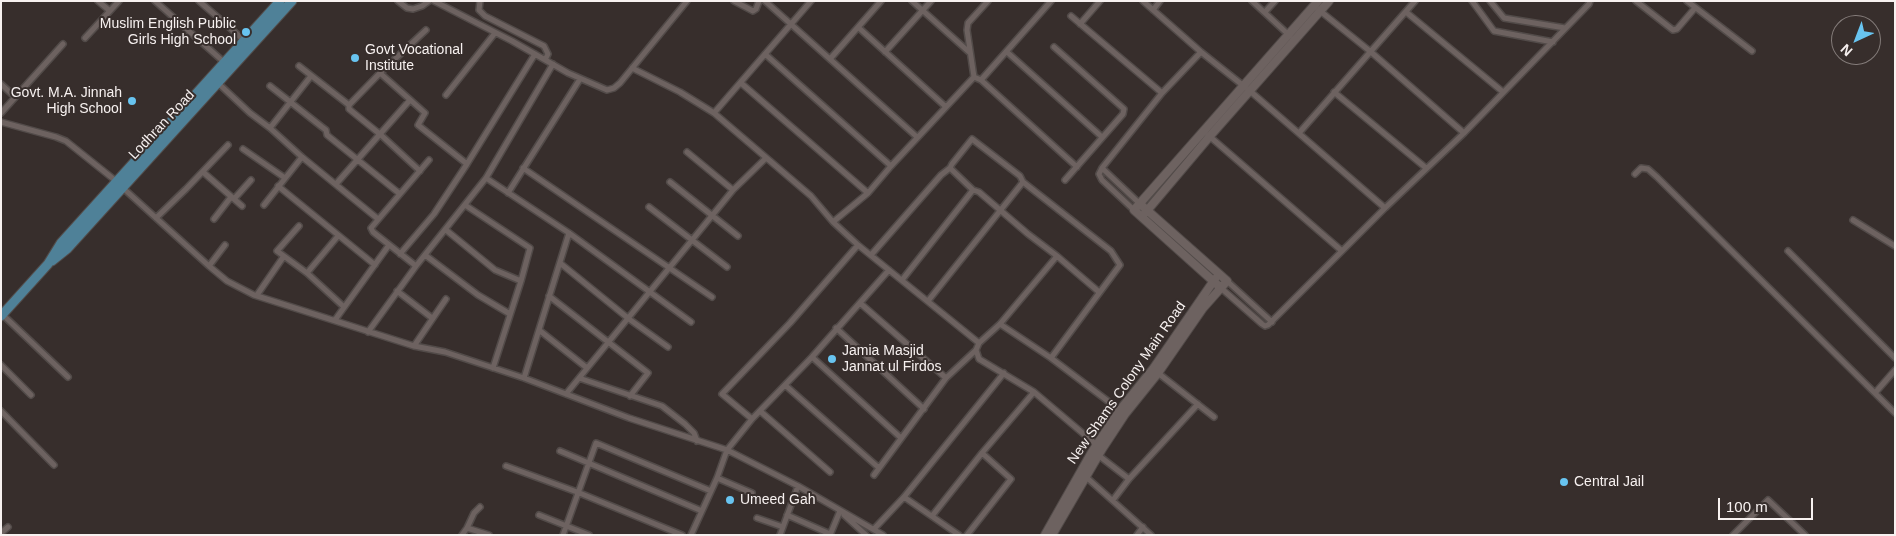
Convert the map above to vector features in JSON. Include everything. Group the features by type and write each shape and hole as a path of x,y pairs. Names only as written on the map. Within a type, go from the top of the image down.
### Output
{"main road":[{"name":"Lodhran Road","path":"120,184 280,1"},
{"name":"Lodhran Road","path":"2,316 48,264 61,243 219,84 292,1"},
{"path":"1144,214 1207,134 1317,6 1329,1"},
{"path":"1207,134 1137,207 1221,288"},
{"path":"1144,214 1227,281"},
{"name":"New Shams Colony Main Road","path":"1044,535 1123,412 1219,274"},
{"name":"New Shams Colony Main Road","path":"1123,412 1158,373 1203,308 1227,281"},
{"name":"New Shams Colony Main Road","path":"1052,535 1099,449"}],"street":[{"path":"98,1 110,11"},
{"path":"86,38 119,1"},
{"path":"156,1 225,63"},
{"path":"199,1 245,41"},
{"path":"398,1 407,8 413,9 429,1"},
{"path":"434,1 580,79 607,90 614,88 620,82 687,1"},
{"path":"480,1 479,10 485,16 544,46 548,54 545,60"},
{"path":"734,1 753,11 756,9 759,1"},
{"path":"765,1 917,138"},
{"path":"714,113 811,1"},
{"path":"830,59 881,1"},
{"path":"912,1 970,52"},
{"path":"885,52 930,1"},
{"path":"974,77 967,30 968,23 988,1"},
{"path":"981,80 1051,1"},
{"path":"1080,24 1100,1"},
{"path":"1143,1 1385,208"},
{"path":"1153,10 1160,1"},
{"path":"1252,1 1292,37"},
{"path":"1265,12 1275,1"},
{"path":"1299,133 1415,1"},
{"path":"1472,1 1494,31 1553,42"},
{"path":"1490,1 1504,18 1565,28"},
{"path":"1221,288 1265,326 1272,322 1342,250 1464,133 1553,42 1590,1"},
{"path":"1636,1 1673,30 1677,29 1695,8"},
{"path":"1687,1 1752,51"},
{"path":"1317,6 1464,133"},
{"path":"1406,12 1503,92"},
{"path":"1071,16 1162,93"},
{"path":"859,28 946,107"},
{"path":"349,105 426,30"},
{"path":"446,94 495,33"},
{"path":"1,113 63,44"},
{"path":"1054,47 1124,109 1124,114 1065,180"},
{"path":"1007,52 1102,137"},
{"path":"1137,207 1102,180 1099,174 1162,93 1201,52"},
{"path":"400,254 434,214 535,54"},
{"path":"765,54 891,166"},
{"path":"368,332 416,266 486,178 552,64"},
{"path":"299,66 349,105 349,109 420,170"},
{"path":"632,68 680,92 714,113 811,196 858,245 979,343"},
{"path":"380,73 425,113 418,125 467,164"},
{"path":"270,128 311,76"},
{"path":"974,77 981,80 1077,167"},
{"path":"834,222 868,193 974,77"},
{"path":"508,193 580,79"},
{"path":"741,83 868,193"},
{"path":"1,84 15,97"},
{"path":"219,84 250,113 378,219"},
{"path":"270,86 322,126 326,135 400,194"},
{"path":"1334,92 1426,168"},
{"path":"336,184 410,100"},
{"path":"1,122 66,141 120,184 209,266 227,280 257,296 368,332 414,346 444,352 524,378 697,441 727,450 798,486 883,535"},
{"path":"1207,134 1342,250"},
{"path":"871,255 941,175 950,168 972,139 1111,251 1120,265 1051,358"},
{"path":"156,218 228,145"},
{"path":"243,149 284,178"},
{"path":"687,152 733,190"},
{"path":"264,205 302,157"},
{"path":"566,394 733,190 766,158"},
{"path":"416,266 370,229 430,160"},
{"path":"523,168 671,267 712,297"},
{"path":"950,168 973,190 979,192 1099,292"},
{"path":"1102,168 1137,207"},
{"path":"1635,174 1641,168 1648,169 1657,177 1895,413"},
{"path":"203,172 242,206"},
{"path":"486,178 568,233 690,322"},
{"path":"214,218 251,180"},
{"path":"670,182 738,236"},
{"path":"928,302 1023,182"},
{"path":"278,186 374,265"},
{"path":"902,280 973,190"},
{"path":"465,205 530,248 493,368"},
{"path":"649,207 727,267"},
{"path":"1853,220 1895,246"},
{"path":"299,226 277,251 307,273 344,307"},
{"path":"446,230 495,270 521,281"},
{"path":"524,378 568,233"},
{"path":"307,273 338,236"},
{"path":"209,266 225,245"},
{"path":"335,320 390,245"},
{"path":"752,419 722,394 790,323 858,245"},
{"path":"1788,251 1895,358"},
{"path":"425,255 478,295 510,314"},
{"path":"257,296 284,256"},
{"path":"874,475 946,378 1000,324 1057,256"},
{"path":"560,263 629,319 668,347"},
{"path":"692,535 727,450 752,419 812,357 889,270"},
{"path":"1227,281 1272,322"},
{"path":"397,291 432,318"},
{"path":"549,296 648,373 630,396"},
{"path":"414,346 446,299"},
{"path":"860,303 946,378"},
{"path":"2,316 68,377"},
{"path":"1000,324 1051,358 1123,412"},
{"path":"836,328 924,409"},
{"path":"539,330 587,368"},
{"path":"976,350 979,359 1034,392 1099,449 1129,479"},
{"path":"812,357 901,438"},
{"path":"1,365 31,395"},
{"path":"1875,393 1895,370"},
{"path":"874,529 904,497 1004,373"},
{"path":"1158,373 1214,418"},
{"path":"578,378 662,406 685,424 694,434 697,441"},
{"path":"786,384 879,468"},
{"path":"932,516 1034,392"},
{"path":"1114,500 1129,479 1198,404"},
{"path":"1,411 54,465"},
{"path":"760,412 830,472"},
{"path":"563,535 588,462 595,444 598,443 711,491"},
{"path":"560,451 702,511"},
{"path":"967,535 1011,479 982,453"},
{"path":"506,466 577,492 682,535"},
{"path":"1085,476 1151,535"},
{"path":"717,478 752,493"},
{"path":"780,535 798,486"},
{"path":"904,497 959,535"},
{"path":"1733,535 1768,500 1805,535"},
{"path":"462,535 474,513 480,507"},
{"path":"787,515 830,535 840,511"},
{"path":"840,511 866,535"},
{"path":"539,515 590,535"},
{"path":"757,518 783,527"},
{"path":"1,534 8,527"},
{"path":"1137,535 1143,527"},
{"path":"467,528 489,535"}],"place":[{"name":"Muslim English Public Girls High School","path":"246,32"},
{"name":"Govt Vocational Institute","path":"355,58"},
{"name":"Govt. M.A. Jinnah High School","path":"132,101"},
{"name":"Jamia Masjid Jannat ul Firdos","path":"832,359"},
{"name":"Central Jail","path":"1564,482"},
{"name":"Umeed Gah","path":"730,500"}]}
